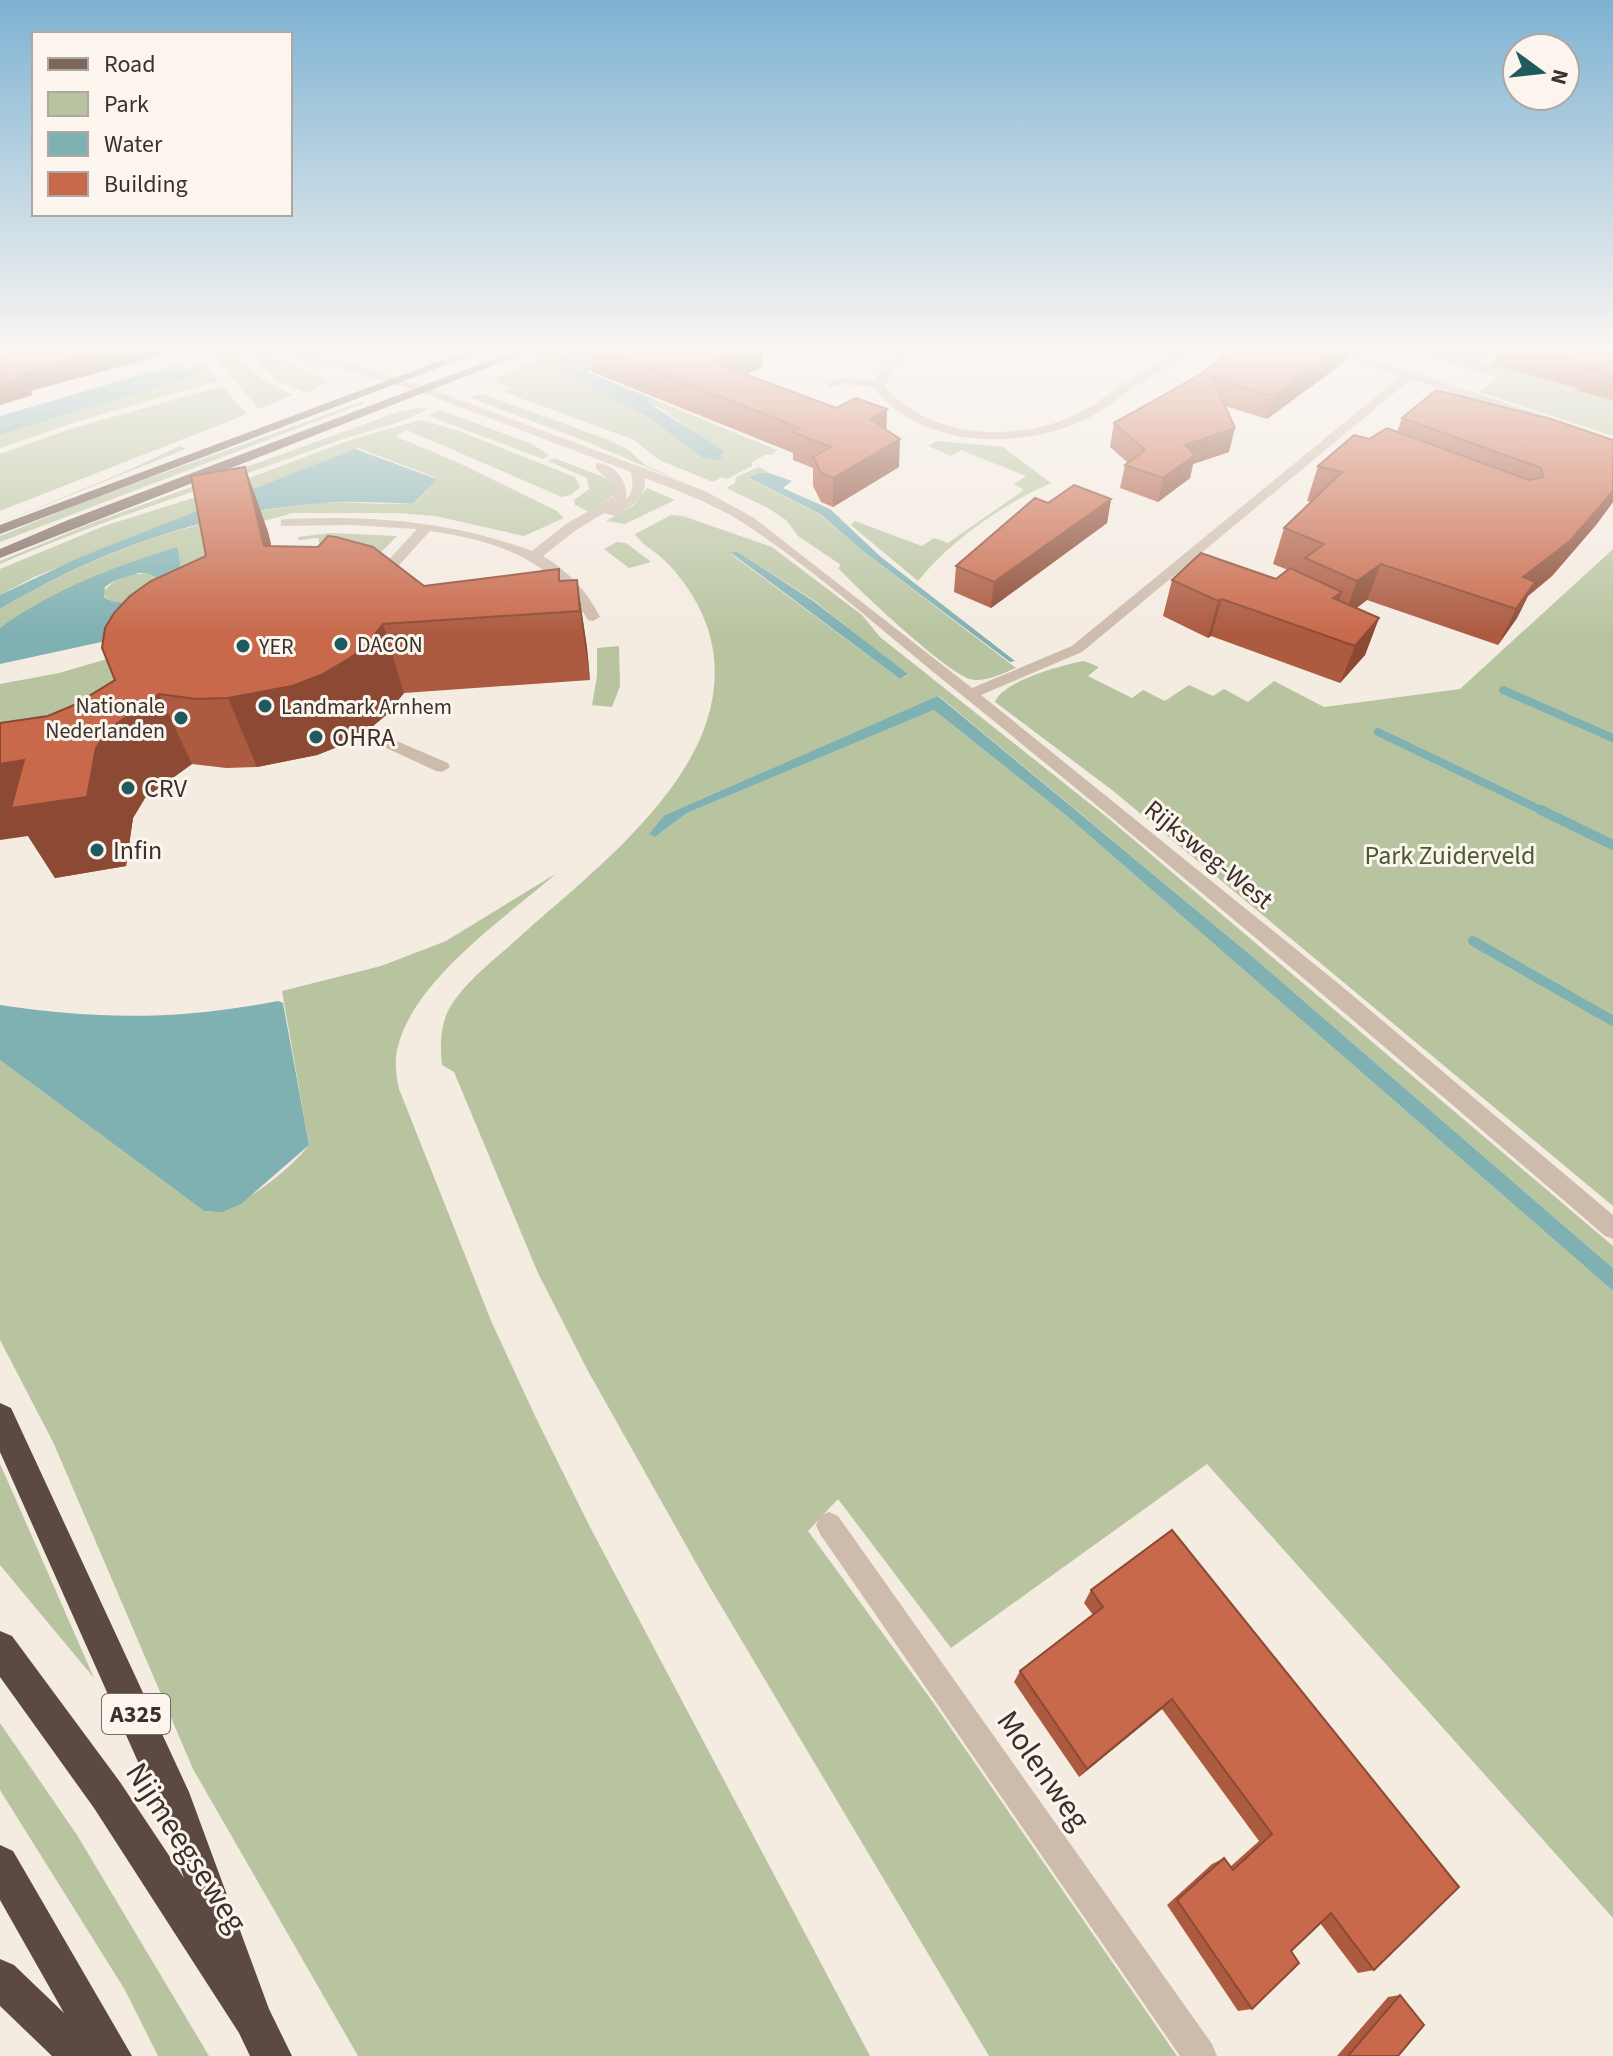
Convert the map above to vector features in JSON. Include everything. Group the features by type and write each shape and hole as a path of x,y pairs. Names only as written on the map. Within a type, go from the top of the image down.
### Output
{"highway":[{"name":"A325","path":"0,1418 176,1805 253,2019"},
{"name":"Nijmeegseweg","path":"0,1648 107,1795 253,2019 272,2056"},
{"path":"0,1864 112,2056"},
{"path":"0,1979 81,2056"}],"main road":[{"path":"0,530 236,443"},
{"path":"0,554 73,523 287,443"}],"street":[{"name":"Rijksweg-West","path":"540,443 600,466 639,475"},
{"name":"Rijksweg-West","path":"558,443 639,475 761,532 824,577 1332,989 1613,1229"},
{"path":"969,694 1077,649 1196,558 1326,443"},
{"path":"534,556 571,527 619,499 622,491 619,482 600,466"},
{"path":"561,537 579,531 634,499 640,490 639,475"},
{"path":"286,523 376,519 486,537 534,556 557,570 593,617"},
{"path":"369,589 427,526"},
{"path":"373,736 442,767"},
{"name":"Molenweg","path":"829,1525 1200,2056"}],"green space":[{"path":"31,443 173,443 0,511 0,454"},
{"path":"247,443 260,443 0,542 0,536 91,499"},
{"path":"313,443 333,443 123,516 0,564 0,561 95,522"},
{"path":"342,443 411,443 557,511 564,518 524,536 435,516 397,513 293,513 246,526 139,693 134,713 0,724 0,684 59,673 114,657 187,613 178,547 100,574 0,628 0,609 37,588 114,553 193,526 234,516 318,503 416,502 437,478 358,448 34,577 0,595 0,569 104,526 212,492"},
{"path":"437,443 489,443 575,477 580,487 571,495 562,497"},
{"path":"500,443 532,444 549,455 543,459"},
{"path":"589,443 614,443 627,449 645,465 696,488"},
{"path":"638,443 686,443 719,459 724,454 709,443 760,443 777,450 727,479 722,477 713,482 659,460"},
{"path":"933,443 958,443 1003,447 1051,483 979,524 946,551 918,581 851,525 855,521 922,546 934,538 948,543 1024,490 1014,484 1026,476 961,450 951,456 928,446"},
{"path":"180,446 186,449 0,523 127,471"},
{"path":"554,458 606,478 615,486 613,496 589,512 575,505 574,500 589,489 587,478 548,461"},
{"path":"759,467 769,473 758,473 750,479 819,514 1016,668 990,678 974,680 926,649 848,578 838,568 841,565 798,536 786,520 726,488 735,483 736,477"},
{"path":"647,488 675,500 625,524 606,521 634,505"},
{"path":"671,515 683,516 772,547 862,615 880,637 1108,818 1613,1246 1613,1268 1247,952 939,696 665,815 655,837 687,813 934,710 1068,817 1613,1291 1613,1918 1207,1464 951,1648 838,1499 808,1531 930,1698 1177,2056 989,2056 705,1579 588,1371 538,1273 454,1072 442,1065 443,1024 454,1001 488,965 620,847 654,810 683,771 704,730 714,686 708,628 678,576 635,534","holes":["736,551 812,599 908,675 900,679 731,554"]},
{"path":"330,533 397,536 349,585 328,576 318,538 299,540 298,537"},
{"path":"617,542 626,543 651,562 629,568 604,549"},
{"name":"Park Zuiderveld","path":"1613,549 1613,1206 1112,790 995,702 1000,694 1021,681 1084,661 1099,667 1088,676 1132,698 1143,690 1165,701 1189,685 1213,696 1224,689 1248,702 1274,681 1324,707 1460,689"},
{"path":"131,574 150,574 160,580 128,601 113,601 105,597 103,592 115,580"},
{"path":"619,646 620,686 612,707 592,705 597,676 597,648"},
{"path":"557,873 465,951 423,997 408,1021 398,1046 396,1068 399,1089 492,1323 536,1418 590,1527 870,2056 358,2056 193,1769 54,1444 0,1340 0,1060 204,1211 231,1206 276,1178 309,1145 282,991 381,966 446,941"},
{"path":"0,1464 9,1484 94,1678 0,1565"},
{"path":"0,1723 77,1835 209,2056 158,2056 125,1990 0,1790"}],"water":[{"path":"683,443 711,443 724,451 720,460 703,458"},
{"path":"355,449 437,479 414,503 345,502 279,508 237,515 155,537 76,569 0,609 0,595 78,558"},
{"path":"758,473 769,473 792,481 783,488 830,509 881,557 1015,661 1010,662 864,552 820,514 749,478"},
{"path":"178,547 187,613 106,641 0,664 0,628 63,590","holes":["139,573 150,574 160,580 134,599 120,602 104,597 105,587 115,580"]},
{"path":"736,551 812,600 908,674 900,679 731,553"},
{"path":"938,696 1247,952 1613,1268 1613,1291 1068,817 934,710 687,813 655,837 649,834 665,815"},
{"path":"278,1001 283,1003 309,1145 241,1204 222,1212 204,1211 0,1060 0,1005 139,1016 206,1012"}],"building":[{"path":"820,443 893,443 833,478 821,473 813,457 831,447"},
{"path":"1137,443 1191,443 1185,445 1195,455 1163,478 1125,465 1145,450"},
{"path":"1345,443 1428,443 1529,480 1543,477 1541,468 1471,443 1613,443 1613,491 1570,541 1523,577 1535,582 1516,609 1381,564 1357,581 1305,558 1324,544 1284,528 1342,472 1318,466"},
{"path":"245,467 264,546 318,547 328,536 336,537 373,547 424,586 559,569 559,581 577,580 580,611 383,624 365,647 350,658 321,675 292,686 228,698 196,699 159,694 109,729 96,748 87,797 11,808 24,760 0,764 0,723 48,716 74,705 115,680 102,648 105,628 114,613 151,581 206,556 191,476"},
{"path":"1074,485 1111,499 994,582 956,566 1035,498 1048,503"},
{"path":"1201,553 1276,579 1290,568 1342,592 1333,598 1379,618 1355,646 1222,599 1218,601 1172,580"},
{"path":"1172,1530 1459,1887 1374,1970 1331,1913 1291,1951 1299,1963 1252,2009 1177,1900 1224,1858 1233,1870 1272,1834 1172,1699 1087,1769 1020,1671 1103,1607 1091,1590"},
{"path":"1400,1995 1424,2025 1398,2056 1348,2056"}],"waterway":[{"path":"1503,690 1613,738"},
{"path":"1378,732 1545,812"},
{"path":"1541,810 1613,845"},
{"path":"1473,941 1613,1021"}],"place":[{"name":"DACON","path":"341,644"},
{"name":"YER","path":"243,646"},
{"name":"Landmark Arnhem","path":"265,706"},
{"name":"Nationale Nederlanden","path":"181,718"},
{"name":"OHRA","path":"316,737"},
{"name":"CRV","path":"128,788"},
{"name":"Infin","path":"97,850"}]}
